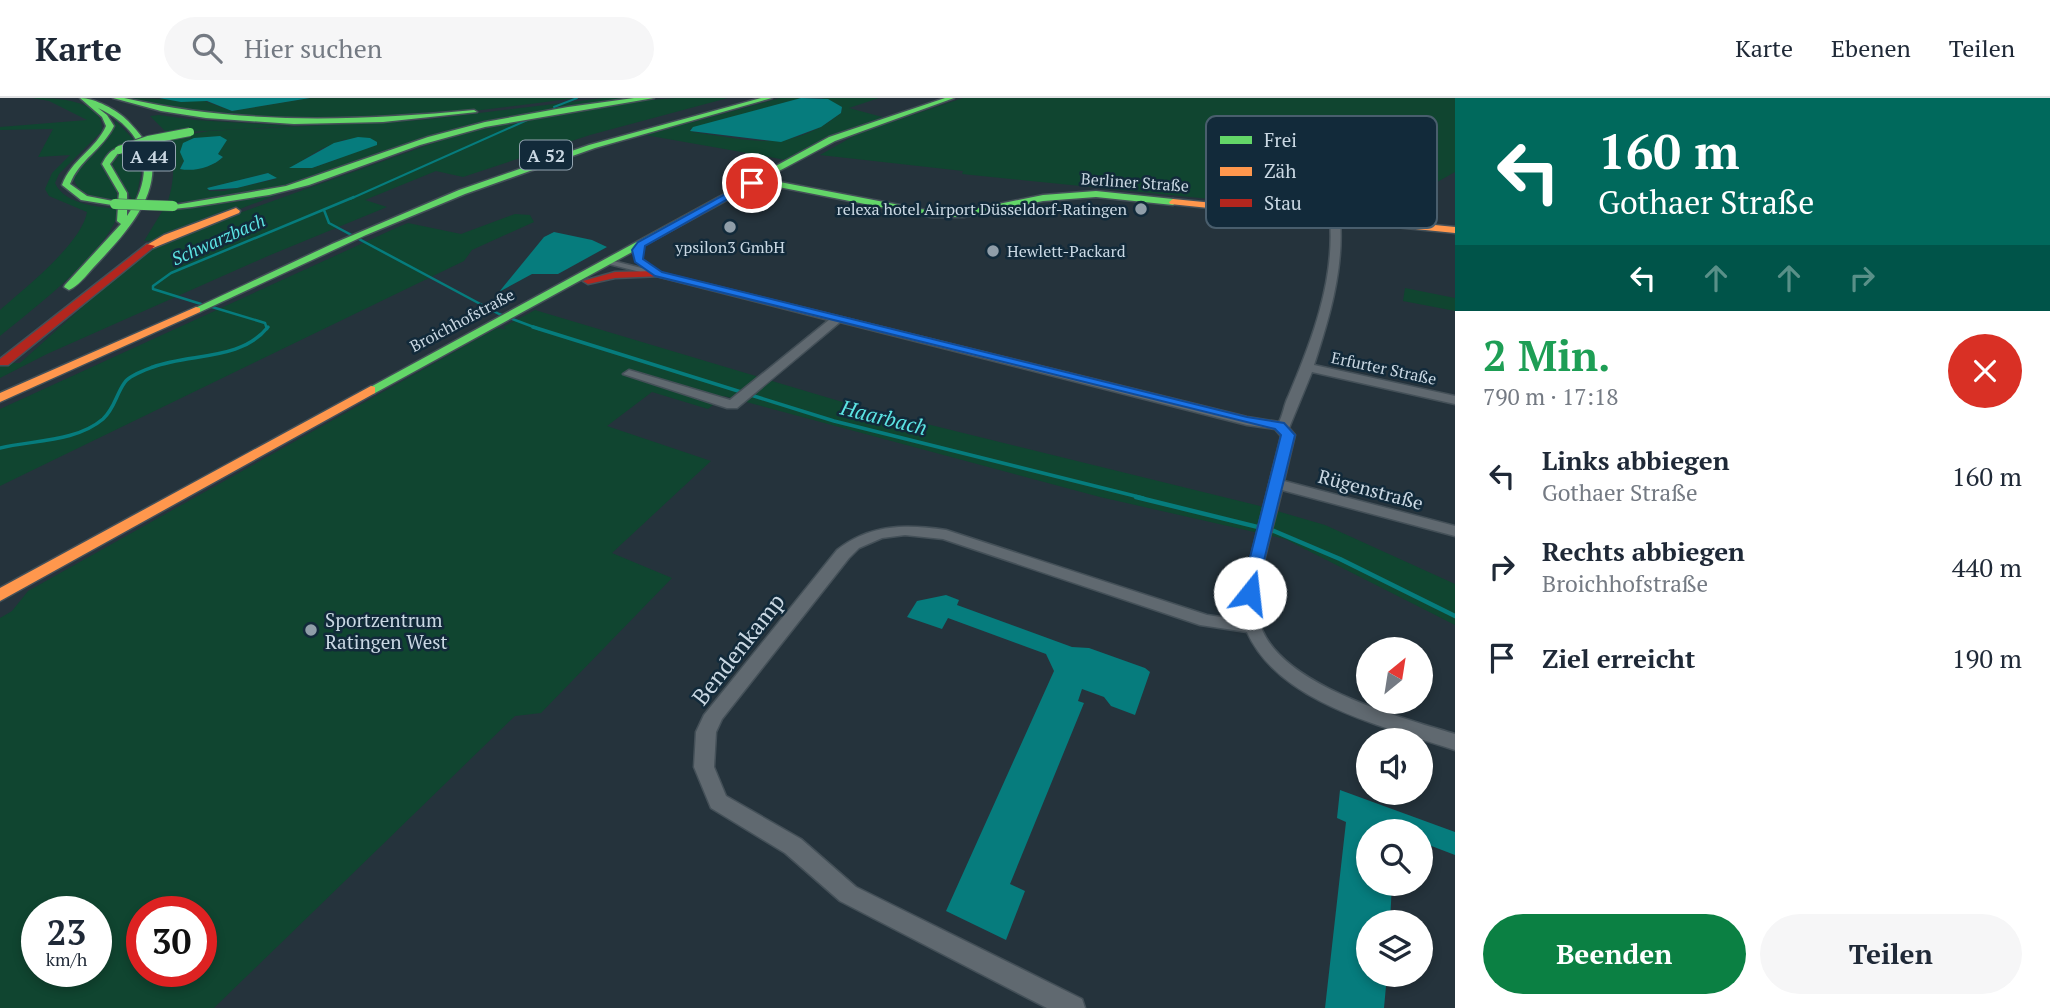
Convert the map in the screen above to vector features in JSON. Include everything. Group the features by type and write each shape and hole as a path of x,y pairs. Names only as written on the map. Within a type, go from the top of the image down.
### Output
{"main road":[{"path":"73,98 99,110 111,123 104,140 70,169 66,177 66,185 84,198 115,204 173,206 251,197 333,174"},
{"name":"A 44","path":"2,355 117,238 143,199 149,181 150,161 146,145 130,125 104,107 83,98"},
{"name":"A 44","path":"103,98 143,122 159,141 162,150"},
{"path":"116,98 175,113 257,121 346,122 546,109 651,98"},
{"path":"81,297 137,254 167,237 431,139 592,98"},
{"path":"741,102 767,98"},
{"name":"Broichhofstraße","path":"0,595 783,166 847,133 951,98"},
{"name":"A 52","path":"0,385 417,210 528,168 741,102"},
{"path":"117,238 125,196 106,164 109,157 119,150 148,140 190,132 386,122 456,114"},
{"path":"783,166 779,172 780,180 791,189"},
{"name":"Berliner Straße","path":"754,182 895,209 945,214 981,212 1043,198 1096,194 1206,206"},
{"name":"A 44","path":"2,355 81,297 138,234 150,216 162,188"},
{"path":"710,206 761,191 791,189"},
{"path":"356,234 426,216"},
{"name":"Berliner Straße","path":"1431,228 1455,230"},
{"name":"A 52","path":"0,398 189,305 214,302 356,234"},
{"path":"641,244 637,256 642,264 658,274"},
{"path":"568,284 608,275 658,274"}],"street":[{"path":"608,261 1247,421 1279,426 1285,425 1307,367 1334,266 1336,228"},
{"path":"629,374 732,405 837,318"},
{"name":"Erfurter Straße","path":"1307,367 1455,400"},
{"path":"1279,426 1288,435 1250,593 1249,617 1260,643 1275,661 1322,694 1344,705 1455,742"},
{"name":"Rügenstraße","path":"1278,484 1455,531"},
{"name":"Bendenkamp","path":"1073,1008 848,894 793,846 718,802 704,766 703,747 710,723 843,554 856,541 885,532 923,531 947,535 1206,621 1252,627"}],"shaded area":[{"path":"33,98 77,102 96,112 101,120 102,131 59,174 55,183 66,196 74,200 93,206 120,209 113,226 86,261 0,336 0,310 64,251 83,224 87,212 49,196 45,189 52,173 70,155 38,157 53,129 0,130 0,127 87,120 49,101"},
{"path":"126,98 202,100 232,111 310,98 575,98 439,115 301,121 255,120 200,114"},
{"path":"159,98 310,98 232,111 207,101 181,102"},
{"path":"604,98 638,98 539,111 273,190 167,204 173,171 168,138 209,131 422,120","holes":["346,139 338,159 312,168 290,168 321,149","226,140 218,154 223,157 214,164 197,169 180,168 184,161","268,173 276,179 224,191 209,191 207,188"]},
{"path":"728,98 590,135 463,177 436,171 365,200 387,207 268,256 47,354 0,378 0,363 20,363 129,265 155,248 209,224 464,132 508,121 637,101"},
{"path":"780,98 802,98 690,129 693,132 752,140 787,139 822,126 841,113 842,107 822,98 879,98 849,108 886,118 786,160 645,135"},
{"path":"801,98 828,99 842,107 841,113 821,127 781,142 690,131 693,127"},
{"path":"963,98 1455,98 1455,172 1437,182 1437,116 1206,116 1206,199 962,174 963,171 820,155 859,133"},
{"path":"150,116 295,126 167,133"},
{"path":"115,120 135,141 107,154 119,201 88,194 77,186 74,180 74,172 115,125"},
{"path":"220,136 227,140 218,154 223,157 219,161 203,168 180,169 184,161 180,152 183,143 194,138"},
{"path":"358,137 370,138 377,142 377,145 312,168 289,168 334,143"},
{"path":"136,145 141,173 135,204 113,169 112,159"},
{"path":"268,173 277,178 237,188 207,188"},
{"path":"287,191 159,240 144,241 163,210"},
{"path":"515,214 530,215 534,222 472,250 464,261 0,486 0,409 408,223 461,234"},
{"path":"554,232 592,240 607,247 558,274 532,274 499,292 544,237"},
{"path":"1405,288 1455,298 1455,311 1403,301"},
{"name":"Sportzentrum Ratingen West","path":"535,310 866,409 1260,506 1325,525 1455,584 1455,625 1285,539 1100,497 724,396 708,409 652,392 607,426 711,461 612,553 672,578 541,713 515,716 214,1008 0,1008 0,618 12,611 28,591 497,328 506,329 503,327"},
{"path":"946,595 959,600 957,605 1072,647 1089,648 1150,672 1135,715 1111,706 1104,697 1082,689 1078,701 1084,703 1010,884 1025,891 1006,940 946,911 1054,671 1046,654 948,618 942,629 907,617 917,601"},
{"path":"1340,790 1356,796 1356,805 1381,805 1419,819 1356,819 1356,896 1391,896 1391,910 1356,910 1356,987 1386,987 1384,1008 1325,1008 1346,822 1337,818"},
{"path":"1433,824 1455,832 1455,855 1433,847"}],"waterway":[{"name":"Schwarzbach","path":"554,107 577,98"},
{"name":"Schwarzbach","path":"350,199 534,117"},
{"name":"Schwarzbach","path":"201,304 153,289 153,286 171,273 354,197"},
{"name":"Haarbach","path":"324,210 329,223 499,314 537,328"},
{"name":"Schwarzbach","path":"212,307 265,323 267,328"},
{"name":"Haarbach","path":"533,327 537,328"},
{"name":"Schwarzbach","path":"0,448 54,439 92,427 107,415 127,379 134,375 168,363 230,351 257,338 267,328"},
{"name":"Haarbach","path":"537,328 834,421 1143,498"},
{"name":"Haarbach","path":"1136,497 1274,531 1340,559 1455,616"}],"traffic: fast":[{"path":"69,287 122,229 137,207 147,184 149,161 141,139 121,118 83,98"},
{"path":"116,98 206,116 294,122 383,120 474,112"},
{"path":"173,206 269,193 338,173 431,139 485,124 651,98"},
{"path":"196,310 391,221 505,176 636,133 769,98"},
{"path":"371,390 832,139 951,98"},
{"path":"89,105 105,116 110,126 101,142 74,168 66,185 84,198 115,204"},
{"path":"119,150 148,140 190,132"},
{"path":"119,150 109,157 106,164 123,193 122,221"},
{"path":"756,180 931,214 964,214 1043,198 1096,194 1173,202"},
{"path":"115,204 173,206"}],"traffic: slow":[{"path":"1173,202 1206,205"},
{"path":"150,246 236,211"},
{"path":"1435,228 1455,230"},
{"path":"0,398 196,310"},
{"path":"0,595 371,390"}],"traffic: jam":[{"path":"4,362 150,246"},
{"path":"588,281 615,275 658,274"}],"place":[{"name":"relexa hotel Airport Düsseldorf-Ratingen","path":"1141,209"},
{"name":"ypsilon3 GmbH","path":"730,227"},
{"name":"Hewlett-Packard","path":"993,251"},
{"name":"Sportzentrum Ratingen West","path":"311,630"}],"route":[{"path":"752,183 641,244 637,250 639,260 658,274 1247,421 1279,426 1288,435 1250,593"}]}
